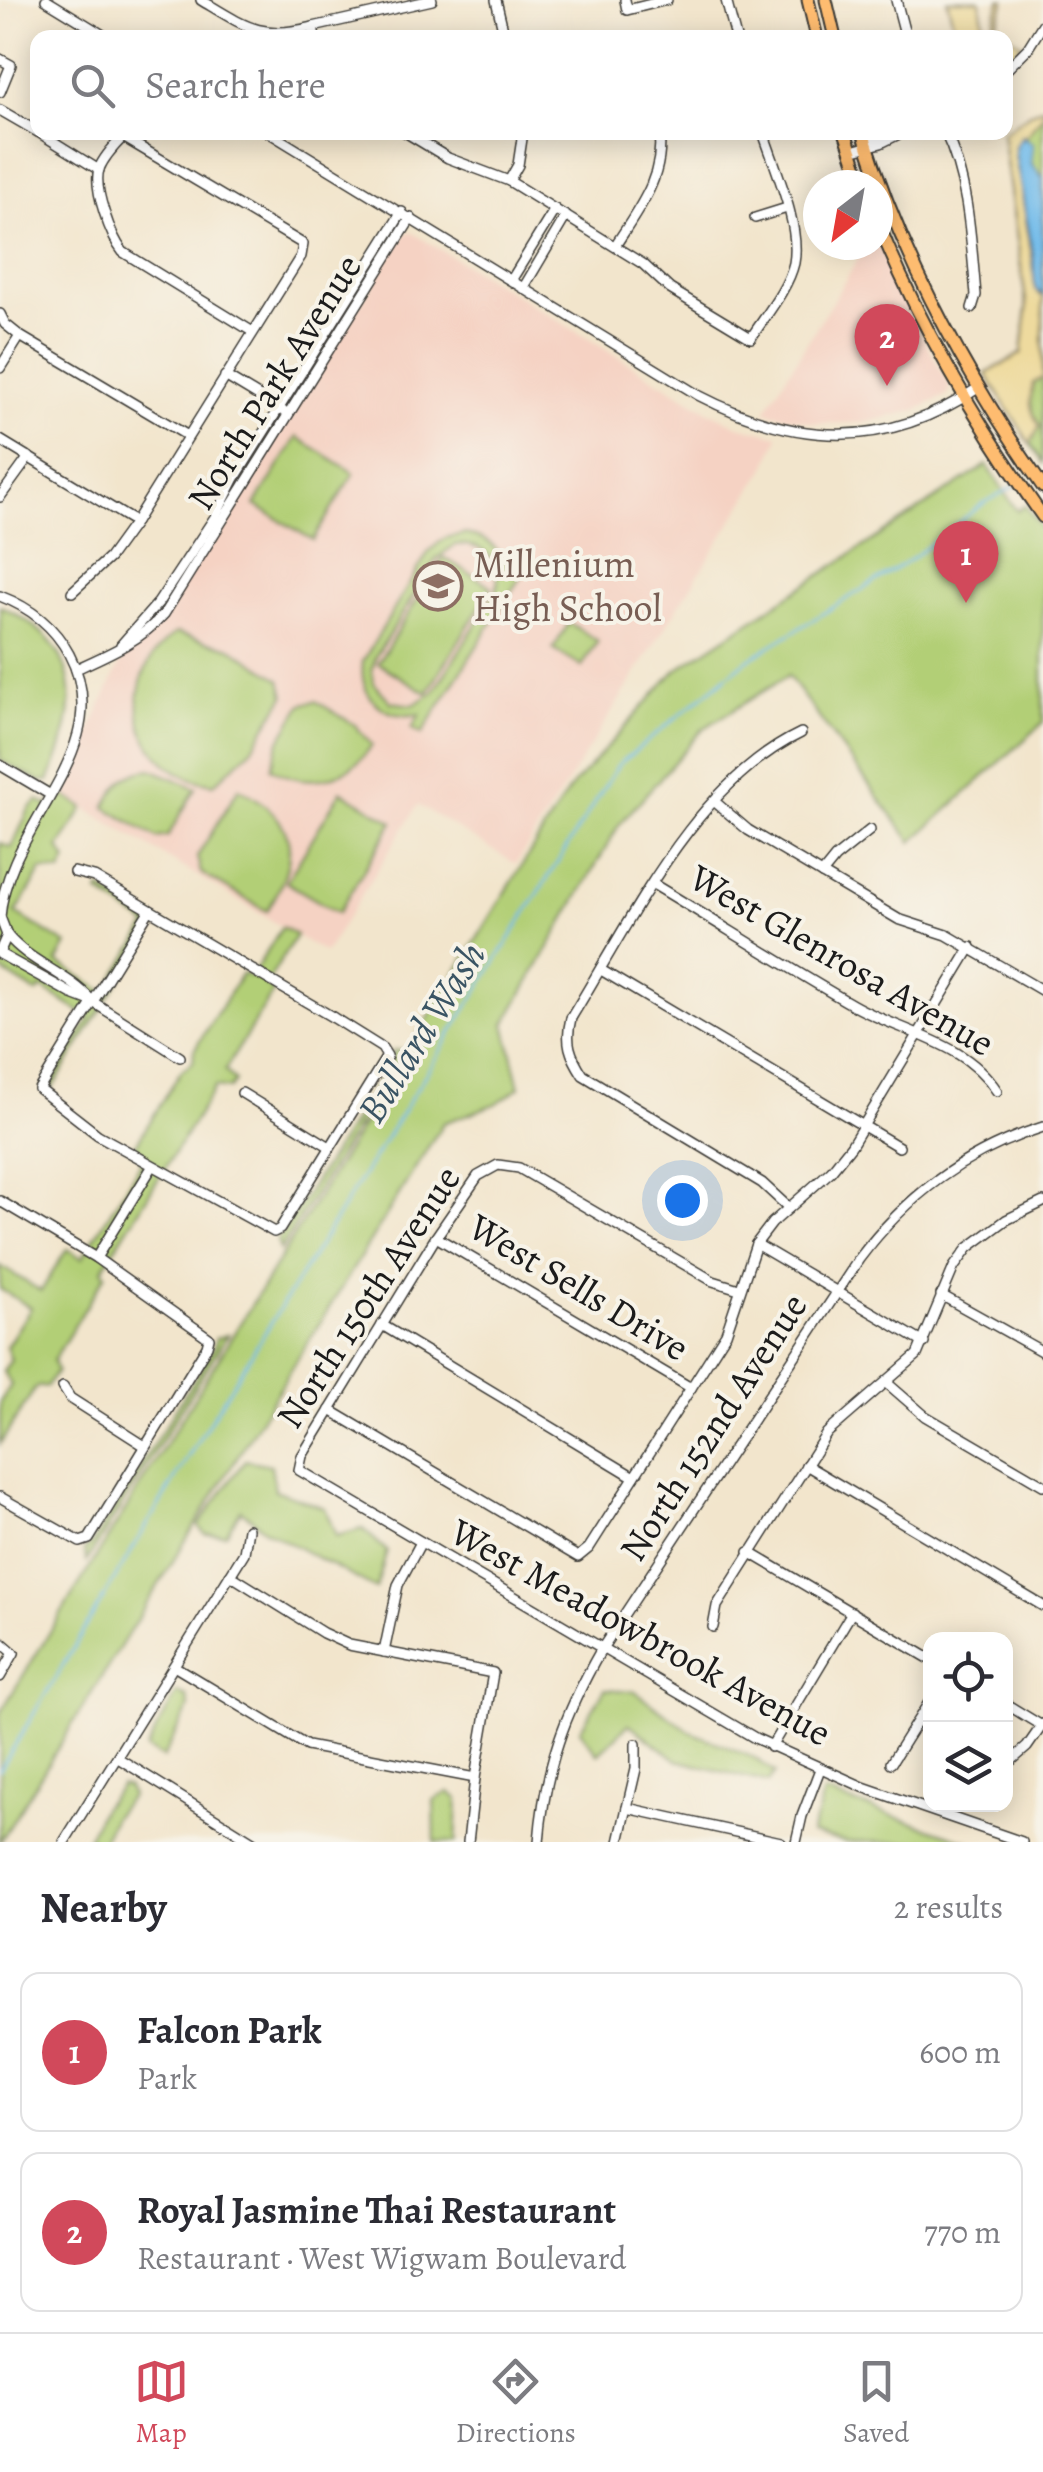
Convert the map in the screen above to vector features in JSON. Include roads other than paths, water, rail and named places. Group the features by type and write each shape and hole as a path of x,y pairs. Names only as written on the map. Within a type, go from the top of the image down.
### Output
{"main road":[{"path":"808,0 815,30"},
{"path":"826,0 834,30"},
{"path":"848,140 858,170"},
{"path":"865,140 917,269 978,388 1043,487"},
{"path":"893,257 963,398 1043,517"}],"street":[{"path":"46,0 95,30"},
{"path":"202,0 258,30"},
{"path":"321,30 432,0"},
{"path":"496,0 504,30"},
{"path":"626,5 668,0"},
{"path":"726,0 734,30"},
{"path":"896,0 904,30"},
{"path":"1013,63 1040,37 1043,24"},
{"path":"0,59 11,65 0,92"},
{"path":"0,110 30,126"},
{"path":"53,140 99,170"},
{"path":"121,140 99,170 99,188 113,239 123,252 253,332"},
{"path":"72,592 109,558 135,522 302,256 303,244 128,140"},
{"path":"281,140 698,395 778,427 819,434 876,433 910,424 978,388"},
{"path":"425,140 448,158 510,181 644,264 670,290 751,338 794,265 795,244 787,208 766,140"},
{"path":"510,181 518,164 522,140"},
{"path":"616,246 656,177 662,154 660,140"},
{"path":"851,151 864,140"},
{"path":"948,140 962,185 976,295 972,308"},
{"path":"755,218 787,208"},
{"path":"512,280 555,210"},
{"name":"North Park Avenue","path":"76,669 121,646 183,575 407,215"},
{"path":"524,287 566,216"},
{"path":"0,314 5,324 20,336 188,436"},
{"path":"0,368 20,336"},
{"path":"225,376 285,412"},
{"path":"0,440 135,522"},
{"path":"0,497 29,457"},
{"path":"0,596 41,620 64,646 76,669 82,704 80,733 72,754 32,823 2,891 0,917 18,948 78,986 92,1002"},
{"path":"789,1208 762,1183 583,1075 571,1057 567,1035 571,1018 686,834 714,801 771,747 801,733"},
{"path":"0,765 49,794"},
{"path":"714,801 738,824 898,920 947,935 1043,991"},
{"path":"822,874 835,858 870,830"},
{"path":"74,872 94,877 334,1018 382,1048 387,1056 280,1229 274,1232 98,1135 40,1089 149,911"},
{"name":"West Glenrosa Avenue","path":"653,884 858,1008 920,1032 983,1070 997,1091"},
{"path":"8,935 0,953 92,1002 180,1057"},
{"path":"330,1410 578,1558 589,1548 726,1333 756,1244 789,1208 832,1171 864,1126 970,947"},
{"path":"601,970 899,1147"},
{"path":"242,1093 330,1147"},
{"name":"North 152nd Avenue","path":"540,1842 543,1798 557,1740 575,1698 602,1650 879,1232 927,1186 980,1152 1043,1127"},
{"name":"North 150th Avenue","path":"299,1470 300,1458 436,1238 478,1176 498,1165 519,1168 713,1281 739,1289"},
{"path":"96,1258 152,1167"},
{"path":"0,1201 96,1258 208,1338 207,1346 89,1539 80,1542 0,1496"},
{"path":"713,1627 717,1606 749,1552 828,1433 918,1356 954,1267 968,1248 1006,1220 1043,1202"},
{"name":"West Sells Drive","path":"436,1238 691,1388"},
{"path":"756,1244 924,1342"},
{"path":"941,1296 1043,1352"},
{"path":"382,1325 634,1477"},
{"path":"888,1383 925,1416 1043,1485"},
{"path":"63,1387 70,1398 145,1446"},
{"path":"806,1465 1043,1606"},
{"name":"West Meadowbrook Avenue","path":"299,1470 771,1746 903,1802 1022,1842"},
{"path":"64,1842 244,1552 248,1529"},
{"path":"384,1652 398,1584 420,1542"},
{"path":"749,1552 923,1656"},
{"path":"230,1575 332,1638 356,1648 493,1673 474,1778 468,1842"},
{"path":"771,1746 852,1612"},
{"path":"0,1641 14,1653 0,1677"},
{"path":"174,1666 307,1746 474,1778"},
{"path":"1013,1708 1042,1725 1027,1748 1013,1759"},
{"path":"892,1763 923,1712"},
{"path":"618,1842 636,1769 636,1744"},
{"path":"118,1758 252,1842"},
{"path":"796,1842 820,1769"},
{"path":"627,1808 780,1842"}],"water":[{"path":"1022,136 1033,144 1031,163 1043,178 1043,296 1035,289 1033,255 1015,155 1015,146"}],"waterway":[{"name":"Bullard Wash","path":"0,1770 200,1437 618,765 746,661 910,560 984,503 1017,485"}],"place":[{"name":"Royal Jasmine Thai Restaurant","path":"887,386"},
{"name":"Millenium High School","path":"438,586"},
{"name":"Falcon Park","path":"966,603"}]}
